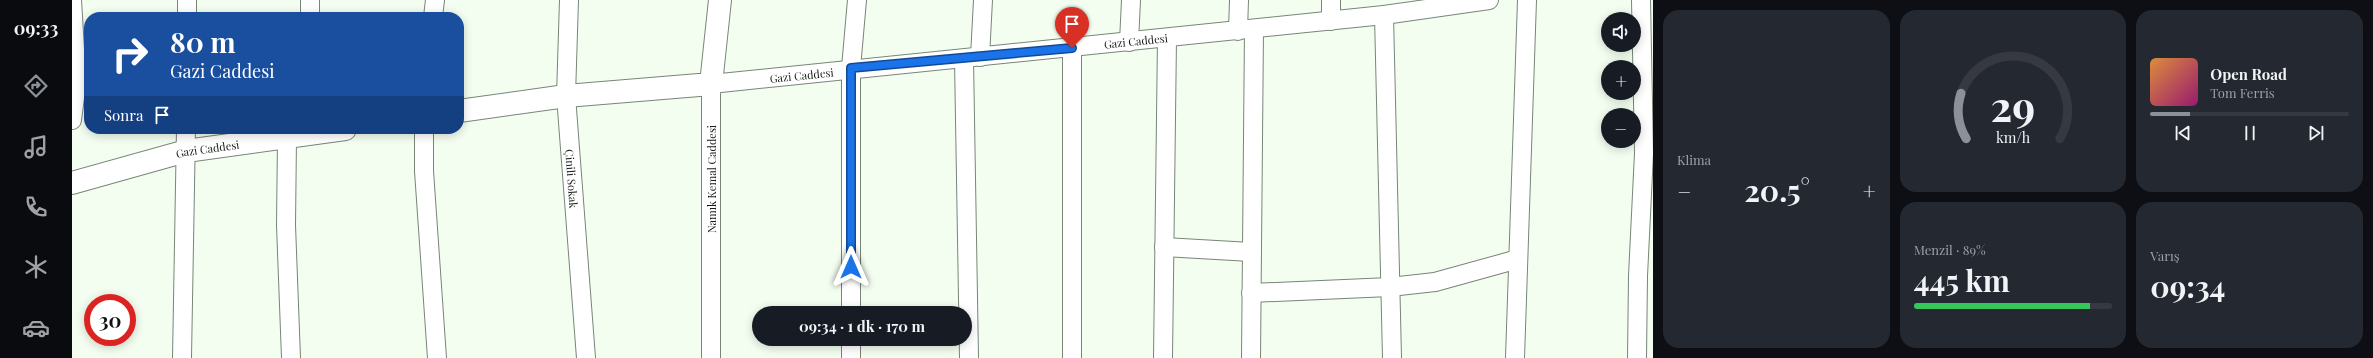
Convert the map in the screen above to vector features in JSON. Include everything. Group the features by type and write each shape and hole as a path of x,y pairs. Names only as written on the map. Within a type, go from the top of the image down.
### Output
{"street":[{"path":"72,0 77,82 72,120"},
{"path":"187,0 187,12"},
{"path":"310,0 310,12"},
{"path":"434,12 435,0"},
{"name":"Çinili Sokak","path":"569,0 566,96 586,358"},
{"name":"Namık Kemal Caddesi","path":"711,358 711,84 720,0"},
{"path":"851,306 851,68 857,0"},
{"path":"969,358 972,58 983,0"},
{"path":"1129,42 1131,0"},
{"path":"1239,0 1246,30 1251,252 1251,358"},
{"path":"1331,0 1331,21"},
{"name":"Gazi Caddesi","path":"464,110 566,96 711,84 851,68 972,58 1331,21 1384,15 1450,3 1489,0"},
{"path":"1515,358 1527,0"},
{"path":"1637,358 1638,276 1648,153 1641,0"},
{"path":"1384,15 1392,358"},
{"path":"1163,358 1167,38"},
{"path":"1072,48 1072,358"},
{"path":"182,358 186,134"},
{"path":"291,358 286,225 300,134"},
{"name":"Gazi Caddesi","path":"72,183 186,151 300,134"},
{"path":"424,134 424,171 437,358"},
{"path":"1164,247 1251,252"},
{"path":"1251,293 1390,287 1435,282 1518,259"},
{"path":"851,346 851,358"},
{"path":"1065,358 1076,358"}],"route":[{"path":"851,267 851,68 1072,48"}]}
